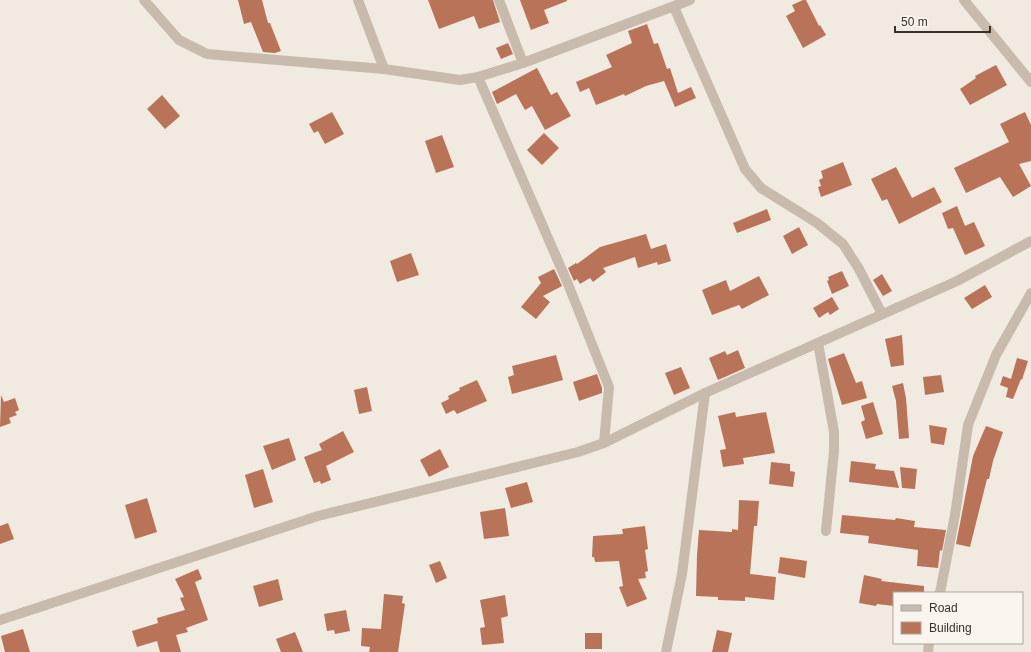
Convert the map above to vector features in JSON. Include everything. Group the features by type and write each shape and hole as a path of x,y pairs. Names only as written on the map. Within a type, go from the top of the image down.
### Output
{"street":[{"path":"144,0 179,40 207,54 384,69 460,80 478,77 523,63 690,0"},
{"path":"358,0 384,69"},
{"path":"499,0 523,63"},
{"path":"964,0 1031,82"},
{"path":"674,7 745,169 761,188 817,223 844,244 859,269 882,314"},
{"path":"478,77 568,284 609,387 604,443"},
{"path":"0,620 318,516 578,452 604,443 705,393 957,281 1031,241"},
{"path":"940,592 952,536 968,425 996,355 1031,293"},
{"path":"818,343 834,432 834,451 826,531"},
{"path":"666,652 682,574 705,393"}],"building":[{"path":"238,0 262,0 268,23 270,23 281,51 275,53 263,52 251,22 244,24"},
{"path":"428,0 493,0 500,22 479,29 474,16 439,29"},
{"path":"520,0 567,1 544,10 549,23 531,30"},
{"path":"806,0 819,26 820,25 826,35 803,48 786,16 795,11 792,5"},
{"path":"647,24 654,44 658,43 667,69 670,68 678,93 691,87 696,98 675,107 664,81 646,86 625,96 624,94 596,105 589,88 580,92 576,82 612,67 606,55 632,43 628,31"},
{"path":"508,43 513,54 501,59 496,48"},
{"path":"996,65 1007,85 970,105 960,89 976,78 975,76"},
{"path":"537,68 551,95 557,92 571,116 545,130 532,106 525,110 516,94 497,104 492,92"},
{"path":"162,95 180,116 165,129 147,109"},
{"path":"332,112 344,134 325,144 318,131 314,133 309,124"},
{"path":"1025,112 1031,125 1031,161 1019,164 1031,186 1013,197 1000,177 966,193 954,168 1009,142 1000,124"},
{"path":"544,133 559,148 542,165 527,150"},
{"path":"442,135 454,167 436,173 425,141"},
{"path":"843,162 852,185 821,197 818,187 821,186 819,180 823,178 821,171"},
{"path":"896,167 912,198 934,187 942,202 899,224 887,199 882,201 871,179"},
{"path":"957,206 965,226 974,222 985,246 965,255 953,228 948,229 942,213"},
{"path":"767,209 771,220 737,233 733,223"},
{"path":"799,227 808,245 792,254 783,236"},
{"path":"646,234 651,249 666,244 671,261 658,265 657,262 638,268 635,257 603,268 606,272 593,282 590,278 580,284 577,279 574,281 568,268 576,263 577,264 600,247"},
{"path":"411,253 419,275 397,282 390,261"},
{"path":"554,269 562,286 543,296 550,302 536,319 521,307 541,283 538,277"},
{"path":"842,271 849,286 832,294 827,281 829,280 828,277"},
{"path":"882,274 892,291 883,296 873,280"},
{"path":"759,276 769,295 742,309 739,305 712,315 702,290 726,280 730,291"},
{"path":"985,285 992,297 972,309 964,298"},
{"path":"832,297 839,309 830,315 828,312 819,318 813,308"},
{"path":"902,335 904,365 891,367 885,339"},
{"path":"738,350 745,368 718,380 709,358 725,351 727,355"},
{"path":"844,353 856,383 862,381 867,398 842,405 828,359"},
{"path":"556,355 563,380 512,394 508,377 514,375 512,366"},
{"path":"1017,358 1028,361 1022,380 1021,379 1013,399 1006,397 1008,388 1000,385 1003,376 1011,379"},
{"path":"681,367 690,388 674,395 665,373"},
{"path":"597,374 602,388 602,393 579,401 573,382"},
{"path":"941,375 944,392 925,395 923,377"},
{"path":"477,380 487,401 457,414 454,410 446,414 441,403 449,399 448,396 460,390 459,388"},
{"path":"903,383 906,398 909,438 899,439 896,401 892,386"},
{"path":"367,387 372,411 359,414 354,390"},
{"path":"1,395 4,402 15,398 19,410 15,412 17,415 9,418 11,423 0,427"},
{"path":"873,402 883,434 866,439 861,422 865,420 861,406"},
{"path":"735,412 736,417 766,412 775,453 743,458 744,464 723,467 720,450 726,449 718,416"},
{"path":"929,425 947,428 944,445 931,443"},
{"path":"986,426 1003,432 993,461 989,479 987,479 970,547 956,544 973,456"},
{"path":"343,431 354,452 326,466 331,480 321,484 320,481 314,483 304,457 322,450 319,444"},
{"path":"289,438 296,460 272,470 263,446"},
{"path":"440,449 449,467 429,477 420,460"},
{"path":"851,461 876,464 875,469 894,471 899,488 849,482"},
{"path":"771,462 790,464 790,471 795,472 793,487 769,484"},
{"path":"900,467 917,469 915,489 902,488"},
{"path":"263,469 273,502 254,508 245,475"},
{"path":"527,482 533,502 511,508 505,488"},
{"path":"147,498 157,532 135,539 125,505"},
{"path":"739,500 759,501 757,526 754,526 750,574 776,577 774,600 745,597 745,601 718,600 718,597 696,596 699,530 732,532 732,529 738,530"},
{"path":"505,508 509,536 484,539 480,512"},
{"path":"842,515 895,520 896,518 915,521 914,527 946,530 942,551 940,550 938,568 917,566 918,550 868,543 869,536 840,533"},
{"path":"8,523 14,539 0,544 0,526"},
{"path":"645,526 648,549 645,550 648,571 645,572 646,578 638,579 647,599 627,607 619,587 623,586 619,561 595,562 594,557 592,557 593,536 623,534 622,529"},
{"path":"780,557 807,561 805,578 778,573"},
{"path":"440,561 447,578 436,583 429,565"},
{"path":"198,569 202,579 195,582 208,620 186,628 188,632 176,635 181,652 160,652 157,641 137,647 132,631 158,623 157,618 185,610 180,598 184,597 175,579"},
{"path":"864,575 882,579 881,581 924,586 924,592 893,592 893,606 877,604 876,606 859,603"},
{"path":"278,579 283,600 259,607 253,586"},
{"path":"384,594 403,596 402,603 405,604 398,652 369,652 370,647 361,646 362,628 381,629"},
{"path":"505,595 508,616 501,618 504,643 482,645 480,628 485,627 480,600"},
{"path":"346,610 350,631 335,634 334,630 327,631 324,614"},
{"path":"23,629 30,652 5,652 1,636"},
{"path":"717,630 732,633 728,652 712,652"},
{"path":"295,632 303,652 281,652 276,639"},
{"path":"585,633 602,633 602,649 585,649"}]}
